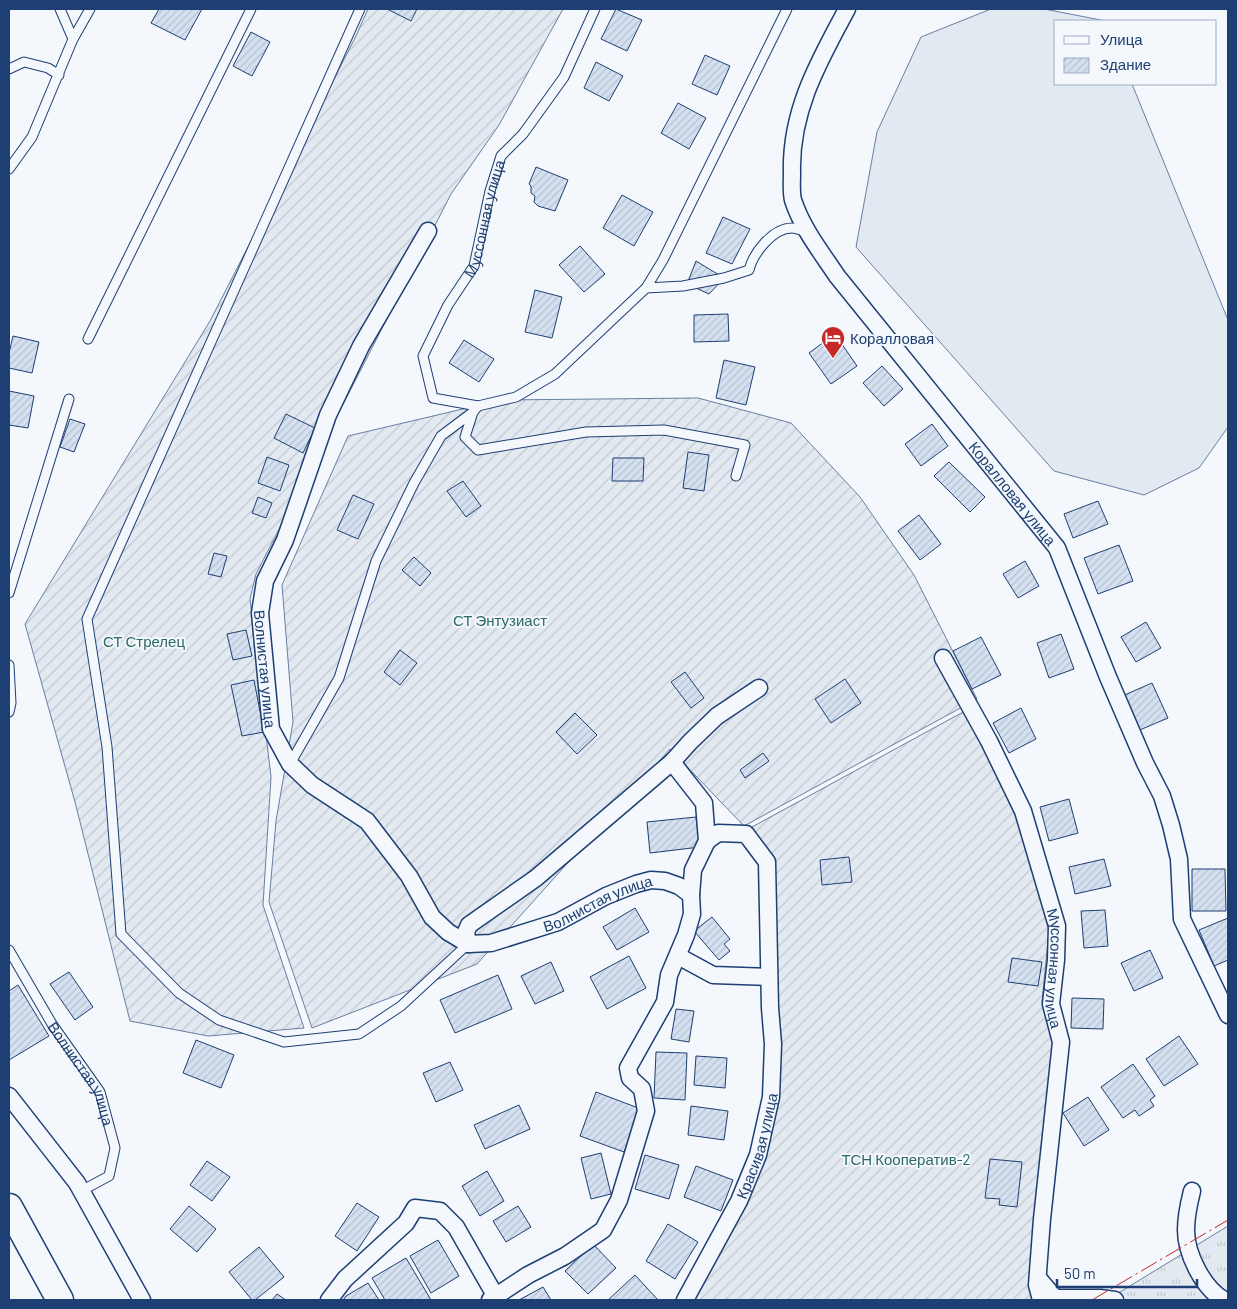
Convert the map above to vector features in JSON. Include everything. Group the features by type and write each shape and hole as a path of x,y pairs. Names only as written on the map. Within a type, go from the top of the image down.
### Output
{"main road":[{"path":"9,1207 60,1300"}],"street":[{"name":"Коралловая улица","path":"848,9 809,83 797,119 792,165 793,198 808,232 837,276 1057,548 1108,677 1145,763 1162,796 1179,859 1182,919 1228,1015"},
{"name":"Волнистая улица","path":"428,231 361,346 328,415 284,540 265,581 260,613 271,729 290,764 312,785 367,821 409,876 432,917 448,932 468,944 491,943 558,922 606,896 651,880 665,881 679,886 691,896"},
{"name":"Муссонная улица","path":"943,658 989,741 1024,811 1057,926 1056,960 1051,1004 1061,1042 1046,1174 1037,1285 1041,1300"},
{"path":"468,944 466,932 469,926 536,878 672,762 717,716 759,688"},
{"path":"329,1300 345,1279 406,1223 415,1208 440,1211 456,1227 493,1298 528,1275 565,1256 603,1230 619,1200 646,1111 642,1089 630,1078 628,1068 665,1002 669,975 678,956 692,914 693,870 707,840 704,803 672,762"},
{"name":"Красивая улица","path":"685,1300 739,1201 758,1155 771,1097 773,1044 769,977 767,862 746,834 718,833 707,840"},
{"path":"678,956 713,975 769,977"},
{"path":"9,1096 77,1183 142,1300"},
{"path":"1192,1191 1186,1229 1188,1245 1202,1280 1224,1300"},
{"path":"1038,1278 1055,1298 1116,1300"}],"lane":[{"path":"60,9 74,39"},
{"path":"9,169 32,137 74,39 90,9"},
{"path":"88,339 251,9"},
{"path":"360,9 87,619 107,748 121,934 178,993 219,1020 284,1042 359,1034 401,1006 468,944"},
{"name":"Муссонная улица","path":"475,409 433,398 423,356 448,305 474,266 490,190 501,156 524,134 564,77 595,9"},
{"path":"290,764 339,678 376,561 414,483 441,436 475,409 516,397 554,374 646,288 663,260 787,9"},
{"path":"9,69 24,62 48,68 58,75"},
{"path":"646,288 683,286 724,278 749,270 751,263 764,243 778,232 791,228 808,232"},
{"path":"9,593 69,399"},
{"path":"475,409 465,437 478,450 586,432 664,430 745,445 736,476"},
{"path":"9,665 9,712"},
{"name":"Волнистая улица","path":"9,950 52,1024 100,1092 115,1148 109,1176 81,1191"}],"green space":[{"name":"СТ Стрелец","path":"368,9 563,9 499,125 451,194 256,574 250,599 271,777 263,905 304,1028 208,1036 130,1021 75,802 25,624 210,321 355,38"},
{"path":"991,9 1044,9 1101,20 1054,20 1054,85 1132,85 1228,320 1228,427 1199,468 1144,495 1054,471 856,247 877,132 921,37"},
{"name":"СТ Энтузиаст","path":"698,398 791,423 860,497 914,575 977,699 744,826 670,749 477,964 312,1028 269,902 276,821 293,722 282,585 348,436 501,400"},
{"name":"ТСН Кооператив-2","path":"976,705 1019,819 1049,930 1042,1002 1053,1038 1033,1300 692,1300 762,1164 772,861 752,827"},
{"path":"1228,1226 1228,1300 1107,1300"}],"building":[{"path":"159,9 202,9 185,40 151,23"},
{"path":"387,9 417,9 411,21"},
{"path":"616,9 642,20 627,51 601,39"},
{"path":"251,32 270,42 252,76 233,66"},
{"path":"705,55 730,66 717,95 692,84"},
{"path":"596,62 623,76 609,101 584,88"},
{"path":"678,103 706,118 689,149 661,133"},
{"path":"536,167 568,180 555,211 538,206 534,202 535,196 531,193 531,186 529,184"},
{"path":"622,195 653,212 634,246 603,228"},
{"path":"723,217 750,229 732,264 706,253"},
{"path":"580,246 605,274 584,292 559,265"},
{"path":"696,261 724,278 709,294 687,284"},
{"path":"535,290 562,297 552,338 525,332"},
{"path":"728,314 729,341 694,342 694,315"},
{"name":"Коралловая","path":"835,334 857,366 831,384 809,353"},
{"path":"13,336 39,342 32,373 9,368 9,353"},
{"path":"464,340 494,359 479,382 449,363"},
{"path":"724,360 755,367 746,405 716,398"},
{"path":"882,366 903,389 884,406 863,383"},
{"path":"9,391 34,396 28,428 9,425"},
{"path":"286,414 315,428 303,453 274,438"},
{"path":"70,419 85,424 74,452 60,447"},
{"path":"932,424 948,446 921,466 905,444"},
{"path":"688,452 709,455 704,491 683,488"},
{"path":"267,457 289,465 280,491 258,483"},
{"path":"613,458 644,458 643,481 612,481"},
{"path":"949,462 985,497 970,512 934,476"},
{"path":"463,481 481,506 466,517 447,491"},
{"path":"353,495 374,504 358,539 337,530"},
{"path":"258,497 272,503 266,518 252,513"},
{"path":"1098,501 1108,524 1073,538 1064,514"},
{"path":"919,515 941,544 920,560 898,531"},
{"path":"1119,545 1133,581 1098,594 1084,558"},
{"path":"214,553 227,556 221,577 208,574"},
{"path":"414,557 431,573 420,586 402,570"},
{"path":"1025,561 1039,586 1018,598 1003,574"},
{"path":"1146,622 1161,648 1136,662 1121,637"},
{"path":"246,630 252,656 233,660 227,634"},
{"path":"1061,634 1074,669 1049,678 1037,643"},
{"path":"981,637 1001,675 972,689 953,651"},
{"path":"400,650 417,663 400,685 384,672"},
{"path":"685,672 704,698 691,708 671,682"},
{"path":"845,679 861,703 831,723 815,699"},
{"path":"254,680 264,732 242,736 231,685"},
{"path":"1152,683 1168,718 1135,732 1120,697"},
{"path":"1021,708 1036,739 1009,753 993,723"},
{"path":"575,713 597,735 577,754 556,732"},
{"path":"763,753 769,761 745,778 740,770"},
{"path":"1069,799 1078,833 1049,841 1040,807"},
{"path":"696,817 700,847 650,853 647,822"},
{"path":"849,857 852,882 822,885 820,860"},
{"path":"1104,859 1111,886 1075,894 1069,867"},
{"path":"1192,869 1225,869 1226,911 1192,911"},
{"path":"635,908 649,932 617,950 603,927"},
{"path":"1105,910 1108,946 1084,948 1081,911"},
{"path":"712,917 730,939 724,944 730,951 719,960 694,931"},
{"path":"1228,918 1228,960 1214,966 1199,930"},
{"path":"1150,950 1163,978 1134,991 1121,963"},
{"path":"629,956 646,988 607,1009 590,977"},
{"path":"1012,958 1042,962 1038,986 1008,982"},
{"path":"551,962 564,991 535,1004 521,976"},
{"path":"69,972 93,1007 75,1020 50,984"},
{"path":"498,975 512,1009 455,1033 440,1000"},
{"path":"18,985 49,1036 9,1060 9,991"},
{"path":"1072,998 1104,999 1103,1029 1071,1028"},
{"path":"676,1009 694,1011 689,1042 671,1039"},
{"path":"1179,1036 1198,1064 1164,1086 1146,1059"},
{"path":"196,1040 234,1055 221,1088 183,1073"},
{"path":"656,1052 687,1053 685,1100 654,1098"},
{"path":"696,1056 727,1058 725,1088 694,1085"},
{"path":"450,1062 463,1090 436,1102 423,1073"},
{"path":"1133,1064 1155,1096 1150,1100 1154,1106 1139,1116 1135,1110 1123,1118 1101,1087"},
{"path":"596,1092 641,1109 624,1152 580,1136"},
{"path":"1088,1097 1109,1130 1084,1146 1063,1113"},
{"path":"519,1105 530,1129 485,1149 474,1125"},
{"path":"691,1106 728,1111 724,1140 688,1135"},
{"path":"601,1153 611,1194 591,1199 581,1158"},
{"path":"645,1155 679,1165 669,1199 635,1189"},
{"path":"990,1159 1022,1162 1017,1207 999,1205 1000,1199 985,1198"},
{"path":"207,1161 230,1177 212,1201 190,1185"},
{"path":"696,1166 733,1180 721,1211 684,1197"},
{"path":"487,1171 504,1201 480,1216 462,1186"},
{"path":"357,1203 379,1217 357,1251 335,1236"},
{"path":"189,1206 216,1229 197,1252 170,1229"},
{"path":"518,1206 531,1227 506,1242 493,1221"},
{"path":"668,1224 698,1242 675,1279 646,1261"},
{"path":"438,1240 459,1276 431,1293 410,1256"},
{"path":"593,1244 616,1268 588,1294 565,1271"},
{"path":"259,1247 284,1277 255,1300 252,1300 229,1272"},
{"path":"406,1258 431,1300 385,1300 372,1278"},
{"path":"635,1275 658,1300 608,1300"},
{"path":"368,1283 379,1300 343,1300 346,1296"},
{"path":"543,1287 551,1300 519,1300"},
{"path":"277,1294 286,1300 272,1300"}],"power":[{"path":"1092,1300 1228,1220"}],"place":[{"name":"Коралловая","path":"833,359"}]}
